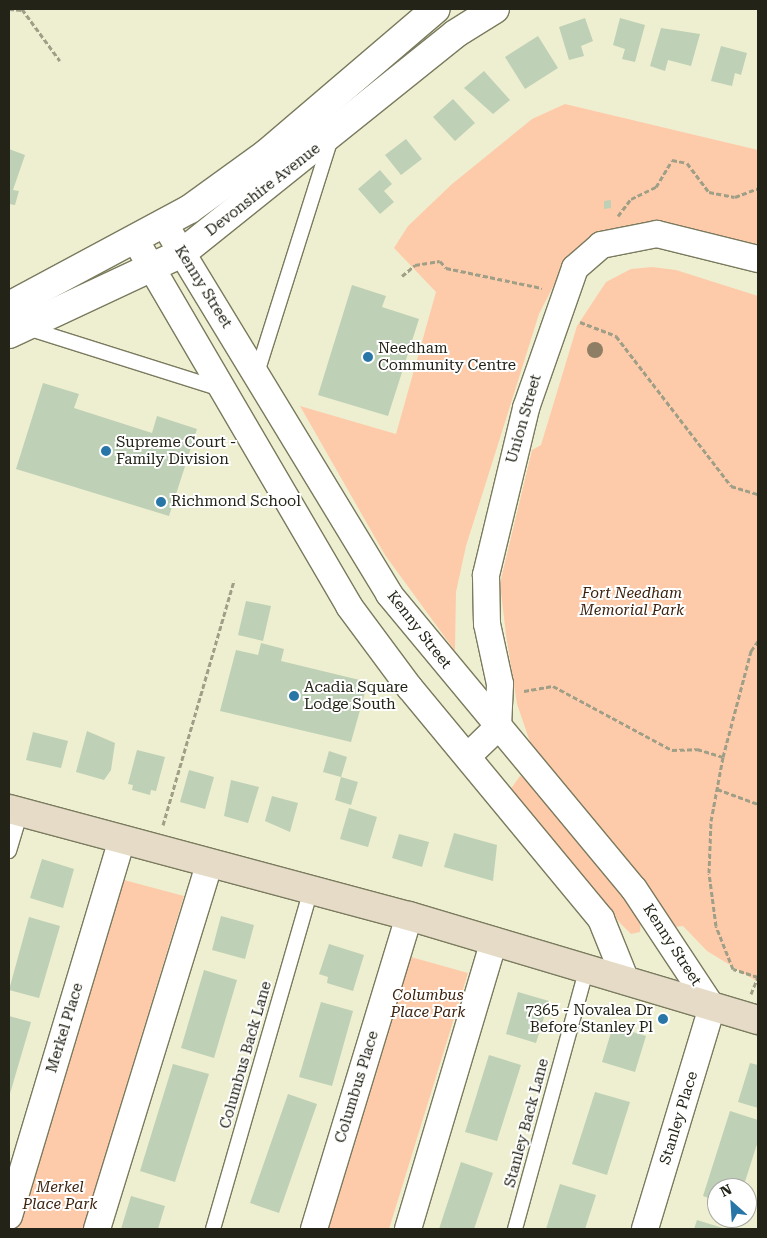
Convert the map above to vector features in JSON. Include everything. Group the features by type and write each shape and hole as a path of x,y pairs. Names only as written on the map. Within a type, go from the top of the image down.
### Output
{"main road":[{"path":"15,810 209,864 312,889 409,916 751,1018"}],"street":[{"name":"Devonshire Avenue","path":"9,306 165,225 266,154 436,9"},
{"name":"Devonshire Avenue","path":"17,331 182,253 331,137 456,34 495,9"},
{"name":"Kenny Street","path":"165,225 257,373 389,594 634,889 712,1007"},
{"name":"Union Street","path":"498,727 500,684 486,624 486,574 526,408 575,268 600,245 657,234 680,236 758,260"},
{"path":"136,241 225,390 349,606 468,756 601,918 626,980"},
{"path":"225,390 257,373"},
{"path":"468,756 498,727"},
{"name":"Merkel Place","path":"9,1216 122,840"},
{"path":"97,1229 209,864"},
{"name":"Columbus Place","path":"314,1229 409,916"},
{"path":"408,1229 494,941"},
{"name":"Stanley Place","path":"645,1229 712,1007"}],"lane":[{"path":"257,373 331,137"},
{"path":"17,331 225,390"},
{"path":"9,850 15,810"},
{"name":"Columbus Back Lane","path":"213,1229 312,889"},
{"name":"Stanley Back Lane","path":"515,1229 587,968"}],"path":[{"path":"9,9 23,9 60,61"},
{"path":"614,241 622,208 656,187 672,160 688,163 709,192 735,197 758,188"},
{"path":"402,276 415,264 440,262 446,268 504,277 561,305 616,336 731,486 758,494"},
{"path":"156,849 234,580"},
{"path":"751,1018 758,977 733,969 716,926 709,873 717,789 723,757 751,651 758,641"},
{"path":"498,727 516,696 531,687 553,686 672,750 697,749 723,757"},
{"path":"717,789 758,804"}],"green space":[{"path":"565,104 758,150 758,252 698,234 571,260 559,275 539,314 466,546 456,592 455,651 385,555 300,406 396,434 436,292 394,248 408,226 452,184 532,119"},
{"name":"Fort Needham Memorial Park","path":"652,267 676,270 758,296 758,982 707,951 683,926 674,927 530,742 517,704 506,635 500,583 532,450 541,445 577,326 606,282 631,269"},
{"path":"520,776 529,778 632,902 641,920 640,932 631,934 622,925 516,803 510,790"},
{"name":"Merkel Place Park","path":"124,880 184,896 83,1229 18,1229"},
{"name":"Columbus Place Park","path":"411,957 468,973 389,1229 328,1229"}],"building":[{"path":"585,18 593,41 581,46 584,56 569,60 559,27"},
{"path":"620,18 645,25 635,62 622,59 625,49 613,45"},
{"path":"661,28 700,34 691,66 668,60 665,71 650,66"},
{"path":"538,36 558,68 525,89 505,57"},
{"path":"721,46 747,53 741,75 735,73 732,86 711,81"},
{"path":"484,71 510,100 493,114 464,88"},
{"path":"453,99 475,123 455,141 433,117"},
{"path":"406,139 422,159 401,175 385,155"},
{"path":"9,149 25,155 13,190 19,191 15,205 9,204"},
{"path":"380,170 392,184 384,191 394,202 380,214 358,189"},
{"path":"611,200 611,208 604,209 604,201"},
{"name":"Needham Community Centre","path":"352,285 386,296 382,307 419,319 388,416 318,395"},
{"name":"Supreme Court - Family Division","path":"43,383 79,394 74,408 152,433 157,416 197,429 169,516 16,469"},
{"path":"246,601 271,606 263,641 238,635"},
{"name":"Acadia Square Lodge South","path":"261,643 284,649 281,661 368,682 351,742 220,711 236,650 258,655"},
{"path":"87,731 115,743 111,770 104,780 76,772"},
{"path":"33,732 68,741 61,768 26,760"},
{"path":"137,750 165,757 156,791 151,790 150,795 132,790 133,785 128,784"},
{"path":"329,751 347,757 341,777 323,772"},
{"path":"189,770 214,777 205,809 180,802"},
{"path":"341,777 358,782 351,805 335,800"},
{"path":"231,780 259,787 248,823 224,816"},
{"path":"272,796 298,803 290,832 265,821"},
{"path":"349,808 377,817 368,847 340,839"},
{"path":"454,833 497,845 493,881 444,867"},
{"path":"399,834 429,842 422,867 392,858"},
{"path":"42,859 74,869 63,908 30,898"},
{"path":"221,916 254,925 245,959 212,950"},
{"path":"29,917 60,926 39,998 9,990"},
{"path":"329,944 364,955 353,991 327,983 328,977 319,974"},
{"path":"204,970 237,980 214,1058 181,1048"},
{"path":"518,992 549,1001 536,1043 506,1034"},
{"path":"321,1002 353,1011 332,1086 299,1077"},
{"path":"9,1016 31,1022 9,1097"},
{"path":"613,1026 646,1036 635,1072 602,1062"},
{"path":"489,1055 521,1065 497,1141 465,1132"},
{"path":"750,1063 758,1065 758,1108 738,1102"},
{"path":"173,1064 209,1074 175,1182 140,1171"},
{"path":"595,1092 630,1102 607,1175 572,1164"},
{"path":"288,1094 317,1104 279,1213 250,1203"},
{"path":"730,1111 758,1120 758,1141 746,1178 709,1178"},
{"path":"461,1162 493,1173 474,1229 439,1229"},
{"path":"707,1183 707,1197 703,1196"},
{"path":"560,1184 596,1195 585,1229 546,1229"},
{"path":"131,1196 165,1206 158,1229 121,1229"},
{"path":"697,1220 707,1223 707,1228 726,1229 694,1229"}],"place":[{"name":"Needham Community Centre","path":"368,357"},
{"name":"Supreme Court - Family Division","path":"106,451"},
{"name":"Richmond School","path":"161,502"},
{"name":"Acadia Square Lodge South","path":"294,696"},
{"name":"7365 - Novalea Dr Before Stanley Pl","path":"663,1019"}]}
